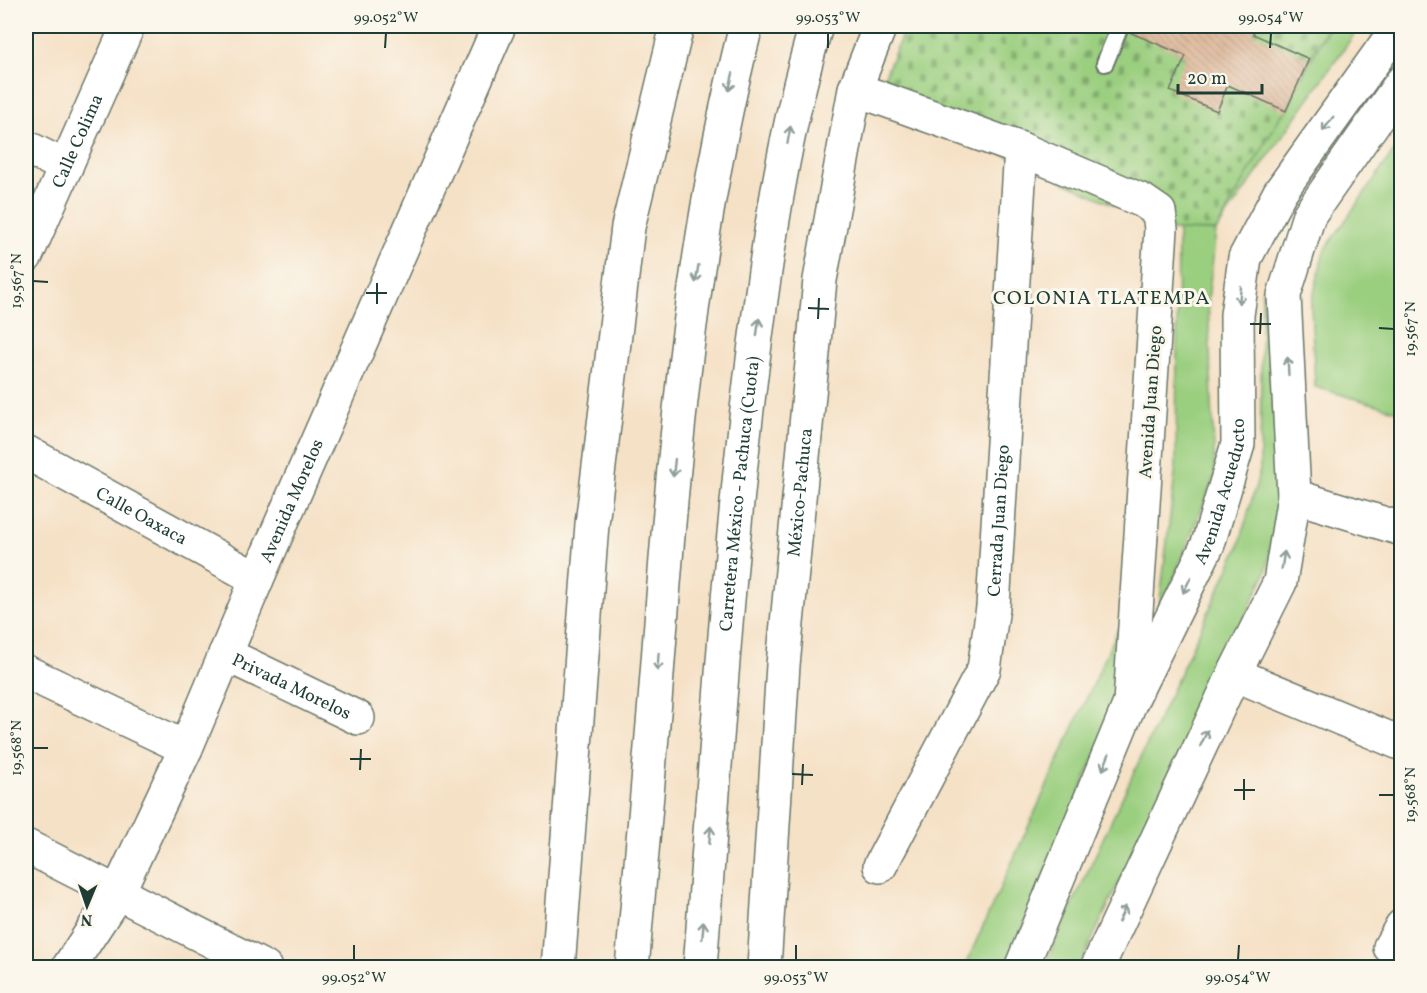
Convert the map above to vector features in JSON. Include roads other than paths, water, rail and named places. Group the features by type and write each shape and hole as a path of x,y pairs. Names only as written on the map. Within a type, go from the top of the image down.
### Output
{"main road":[{"name":"Calle Colima","path":"26,256 128,26"},
{"name":"Avenida Morelos","path":"68,968 118,892 186,748 257,579 499,26"},
{"path":"558,968 592,524 628,227 677,26"},
{"path":"632,968 669,518 691,310 719,139 746,26"},
{"name":"Carretera México - Pachuca (Cuota)","path":"700,968 733,541 746,417 770,237 793,112 816,26"},
{"name":"México-Pachuca","path":"764,968 783,665 820,280 855,89 880,26"},
{"name":"Avenida Acueducto","path":"1022,968 1130,703 1208,544 1238,444 1237,315 1245,258 1280,192 1399,26"},
{"path":"1097,968 1234,674 1280,582 1294,496 1284,295 1309,215 1401,82"},
{"name":"Avenida Juan Diego","path":"855,89 1021,149 1143,201 1159,212 1161,229 1130,703"},
{"path":"26,147 66,167"},
{"name":"Cerrada Juan Diego","path":"880,866 984,669 993,607 1021,149"},
{"name":"Calle Oaxaca","path":"26,452 257,579"},
{"path":"1294,496 1401,529"},
{"name":"Privada Morelos","path":"225,654 358,718"},
{"path":"26,672 186,748"},
{"path":"1234,674 1401,744"},
{"path":"26,846 266,968"}],"lane":[{"path":"1104,63 1120,26"}],"district":[{"name":"COLONIA TLATEMPA","path":"1102,297"}]}
